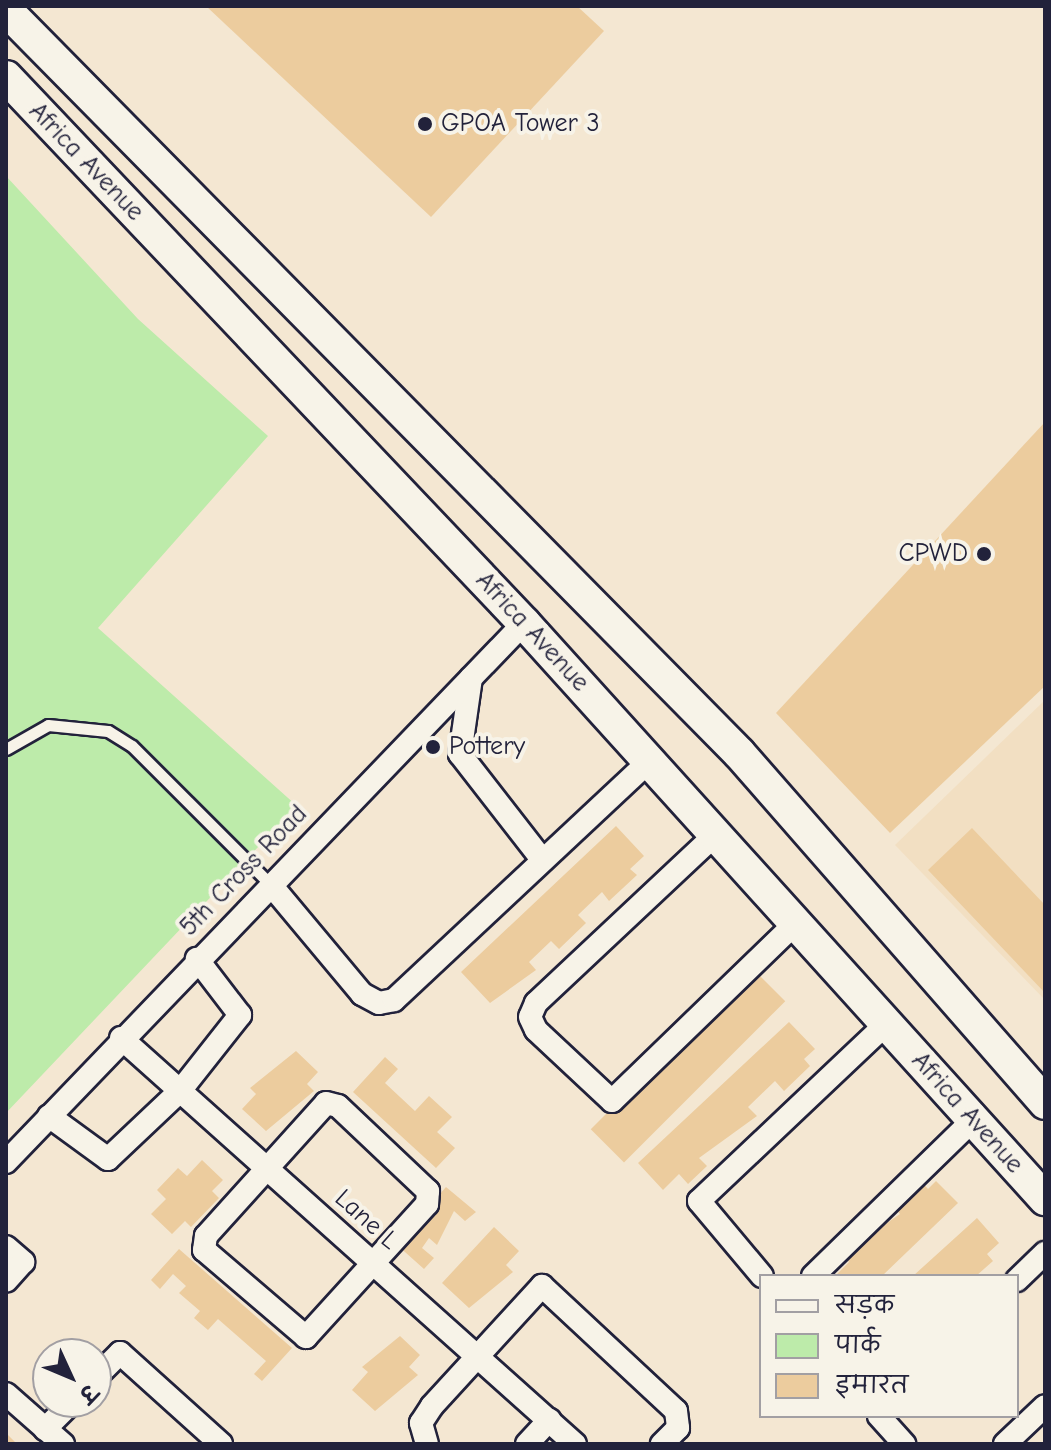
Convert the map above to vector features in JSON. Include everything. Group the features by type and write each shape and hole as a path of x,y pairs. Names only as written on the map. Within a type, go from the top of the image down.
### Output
{"main road":[{"name":"Africa Avenue","path":"6,10 739,753 1045,1103"},
{"name":"Africa Avenue","path":"6,77 524,623 1045,1199"}],"street":[{"name":"5th Cross Road","path":"6,1162 121,1038 524,623"},
{"path":"471,678 460,754 541,858"},
{"path":"271,885 362,994 379,1003 394,1000 541,858 649,761"},
{"path":"716,834 536,1003 530,1017 536,1030 612,1101 796,923"},
{"path":"49,1116 108,1159 180,1091 240,1015 197,959"},
{"path":"760,1274 702,1211 704,1191 887,1023"},
{"name":"Lane L","path":"121,1038 575,1444"},
{"path":"338,1106 428,1191 427,1204 373,1263 306,1337 215,1263 204,1250 206,1236 315,1110 338,1106"},
{"path":"815,1274 973,1120"},
{"path":"6,1247 23,1262 6,1281"},
{"path":"1019,1278 1045,1253"},
{"path":"427,1444 421,1423 533,1290 549,1289 676,1411 678,1428 662,1444"},
{"path":"112,1361 120,1353 221,1444"},
{"path":"6,1394 56,1439 65,1418"},
{"path":"1005,1444 1045,1406"},
{"path":"881,1418 904,1444"},
{"path":"527,1444 549,1420"}],"lane":[{"path":"6,749 48,725 108,731 132,746 271,885"}],"shaded area":[{"path":"1045,700 1045,1000 895,845"}],"green space":[{"path":"6,176 138,319 268,436 98,628 297,806 6,1113"}],"building":[{"name":"GPOA Tower 3","path":"206,6 577,6 604,31 431,217"},
{"name":"CPWD","path":"1045,422 1045,686 890,833 776,713"},
{"path":"616,826 644,856 630,869 637,875 609,901 602,892 578,915 586,923 559,949 551,941 529,962 536,970 490,1003 461,972"},
{"path":"972,828 1045,905 1045,993 928,870"},
{"path":"752,968 785,1001 624,1162 591,1129"},
{"path":"789,1022 815,1049 804,1059 810,1066 784,1091 775,1081 748,1107 757,1116 699,1158 707,1166 688,1184 679,1174 663,1190 638,1163"},
{"path":"296,1051 318,1072 307,1084 314,1091 266,1131 242,1109 256,1094 250,1088"},
{"path":"385,1057 398,1069 385,1083 415,1111 429,1096 452,1117 437,1132 455,1148 436,1168 353,1092"},
{"path":"202,1160 223,1180 212,1191 219,1198 191,1227 185,1221 172,1234 151,1214 166,1199 157,1190 178,1168 187,1176"},
{"path":"920,1180 928,1189 936,1181 958,1203 884,1274 837,1274 849,1262 842,1254 900,1214 893,1206"},
{"path":"446,1187 476,1212 465,1221 454,1211 437,1245 429,1238 422,1248 434,1258 424,1269 396,1244"},
{"path":"977,1218 999,1243 987,1254 993,1261 978,1274 915,1274"},
{"path":"494,1227 519,1251 506,1265 513,1272 469,1308 442,1283"},
{"path":"179,1249 292,1348 262,1381 254,1374 266,1361 218,1319 208,1330 194,1318 200,1311 179,1293 186,1286 173,1274 160,1289 151,1280"},
{"path":"400,1336 420,1355 409,1367 418,1375 375,1411 352,1390 368,1372 362,1367"},
{"path":"6,1433 17,1444 6,1444"}],"place":[{"name":"GPOA Tower 3","path":"425,124"},
{"name":"CPWD","path":"984,554"},
{"name":"Pottery","path":"433,747"}]}
